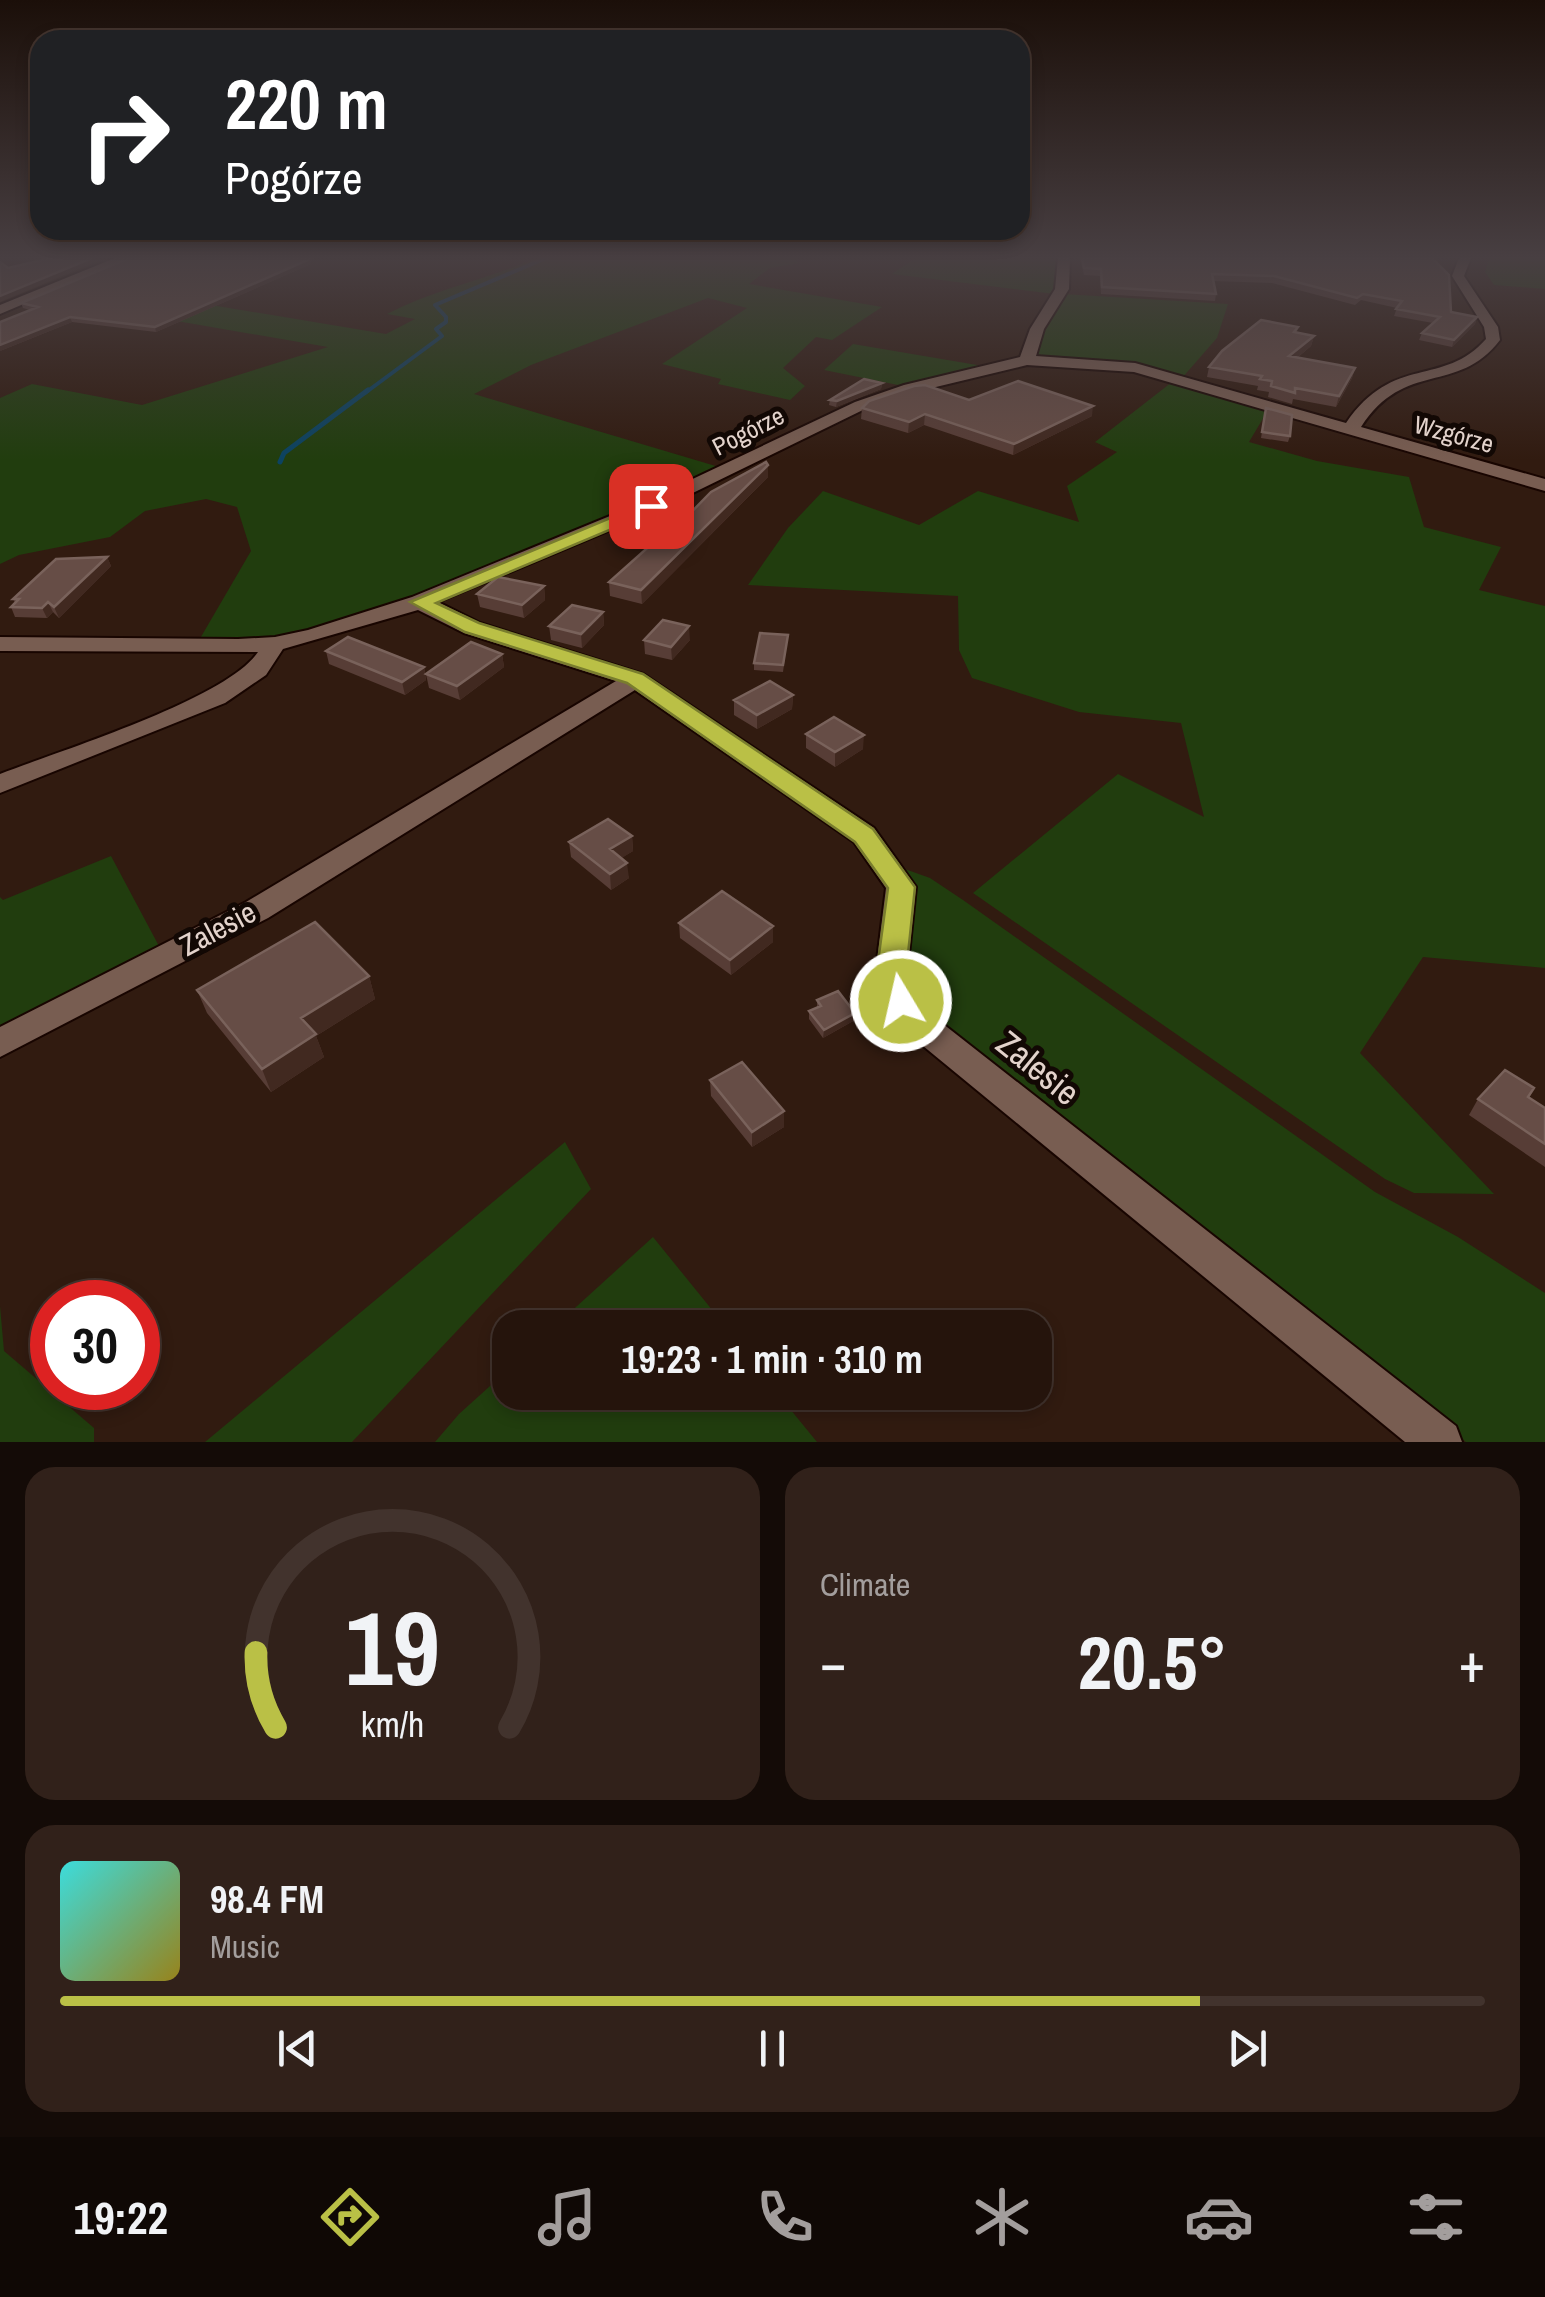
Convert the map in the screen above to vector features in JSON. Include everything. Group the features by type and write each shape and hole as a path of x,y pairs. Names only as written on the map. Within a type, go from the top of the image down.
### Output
{"street":[{"path":"1027,360 1039,325"},
{"path":"1350,430 1367,404 1385,389 1465,367 1481,358 1493,340 1489,325"},
{"name":"Pogórze","path":"0,644 275,644 420,602 680,493 751,455 862,405 930,383 1027,360 1135,368 1350,430"},
{"name":"Wzgórze","path":"1350,430 1545,485"},
{"name":"Zalesie","path":"420,602 472,628 635,679 864,836 901,887 890,984 912,1018 1440,1442"},
{"path":"0,784 216,698 258,670 275,644"},
{"name":"Zalesie","path":"0,1043 257,910 635,679"}],"green space":[{"path":"202,325 333,325 386,334 403,325 636,325 531,365 474,394 719,467 704,478 449,588 344,622 279,637 198,642 251,551 237,507 206,499 145,511 110,537 19,555 0,564 0,398 32,384 142,405 328,347"},
{"path":"721,325 854,325 832,340 816,337 783,368 805,386 790,400 718,384 721,379 662,364"},
{"path":"1045,325 1221,325 1217,338 1182,378 1118,362 1038,358 1039,335"},
{"path":"853,344 989,367 908,387 824,370"},
{"path":"1172,382 1268,410 1249,442 1317,461 1409,477 1424,527 1501,547 1479,590 1545,606 1545,968 1423,957 1360,1053 1494,1194 1414,1193 1385,1179 973,893 1118,774 1204,817 1181,723 1079,712 972,678 959,650 958,596 748,585 788,528 823,491 919,525 978,491 1079,522 1067,486 1117,452 1095,442"},
{"path":"111,856 160,948 0,1033 0,897 3,900"},
{"path":"902,868 930,878 963,900 1375,1192 1458,1237 1545,1293 1545,1442 1466,1442 915,1014 897,984"},
{"path":"565,1142 591,1189 352,1442 205,1442"},
{"path":"653,1237 712,1310 573,1310"},
{"path":"0,1306 4,1351 30,1373 30,1410 73,1410 94,1428 94,1442 0,1442"},
{"path":"492,1384 492,1410 791,1410 817,1442 435,1442"}],"building":[{"path":"0,325 49,325 0,345"},
{"path":"1254,325 1289,325 1298,327 1294,332 1314,336 1289,356 1355,368 1339,396 1295,388 1295,393 1271,386 1272,381 1260,379 1262,376 1209,367"},
{"path":"1431,325 1469,325 1454,340 1422,333"},
{"path":"864,379 882,383 837,401 830,400"},
{"path":"1018,381 1093,406 1014,444 925,414 909,422 862,408 869,401 914,386 925,385 969,400"},
{"path":"1266,408 1292,415 1290,436 1262,432"},
{"path":"766,462 768,465 641,590 609,582 663,534 668,536 711,492"},
{"path":"107,557 54,607 48,602 42,608 11,607 19,599 13,599 56,559"},
{"path":"498,577 544,586 522,605 477,594"},
{"path":"572,605 603,612 581,634 549,626"},
{"path":"663,620 689,626 671,647 644,640"},
{"path":"760,633 788,635 783,665 754,663"},
{"path":"348,637 424,667 402,682 326,651"},
{"path":"471,642 502,654 457,686 426,674"},
{"path":"770,681 793,695 757,715 734,700"},
{"path":"834,717 864,735 835,752 806,734"},
{"path":"608,819 632,836 610,849 627,863 610,874 569,842"},
{"path":"722,891 773,926 730,960 679,923"},
{"path":"315,922 369,976 301,1018 316,1034 262,1069 197,990"},
{"path":"838,991 855,1013 824,1030 809,1011 821,1006 817,1000"},
{"path":"742,1062 784,1111 752,1132 710,1080"},
{"path":"1505,1070 1534,1088 1528,1097 1545,1108 1545,1144 1478,1099"}],"waterway":[{"path":"365,393 442,336 436,329 441,325"},
{"path":"280,462 284,453 368,390"}],"route":[{"path":"651,506 420,602 472,628 635,679 864,836 901,887 890,984 901,1001"}]}
